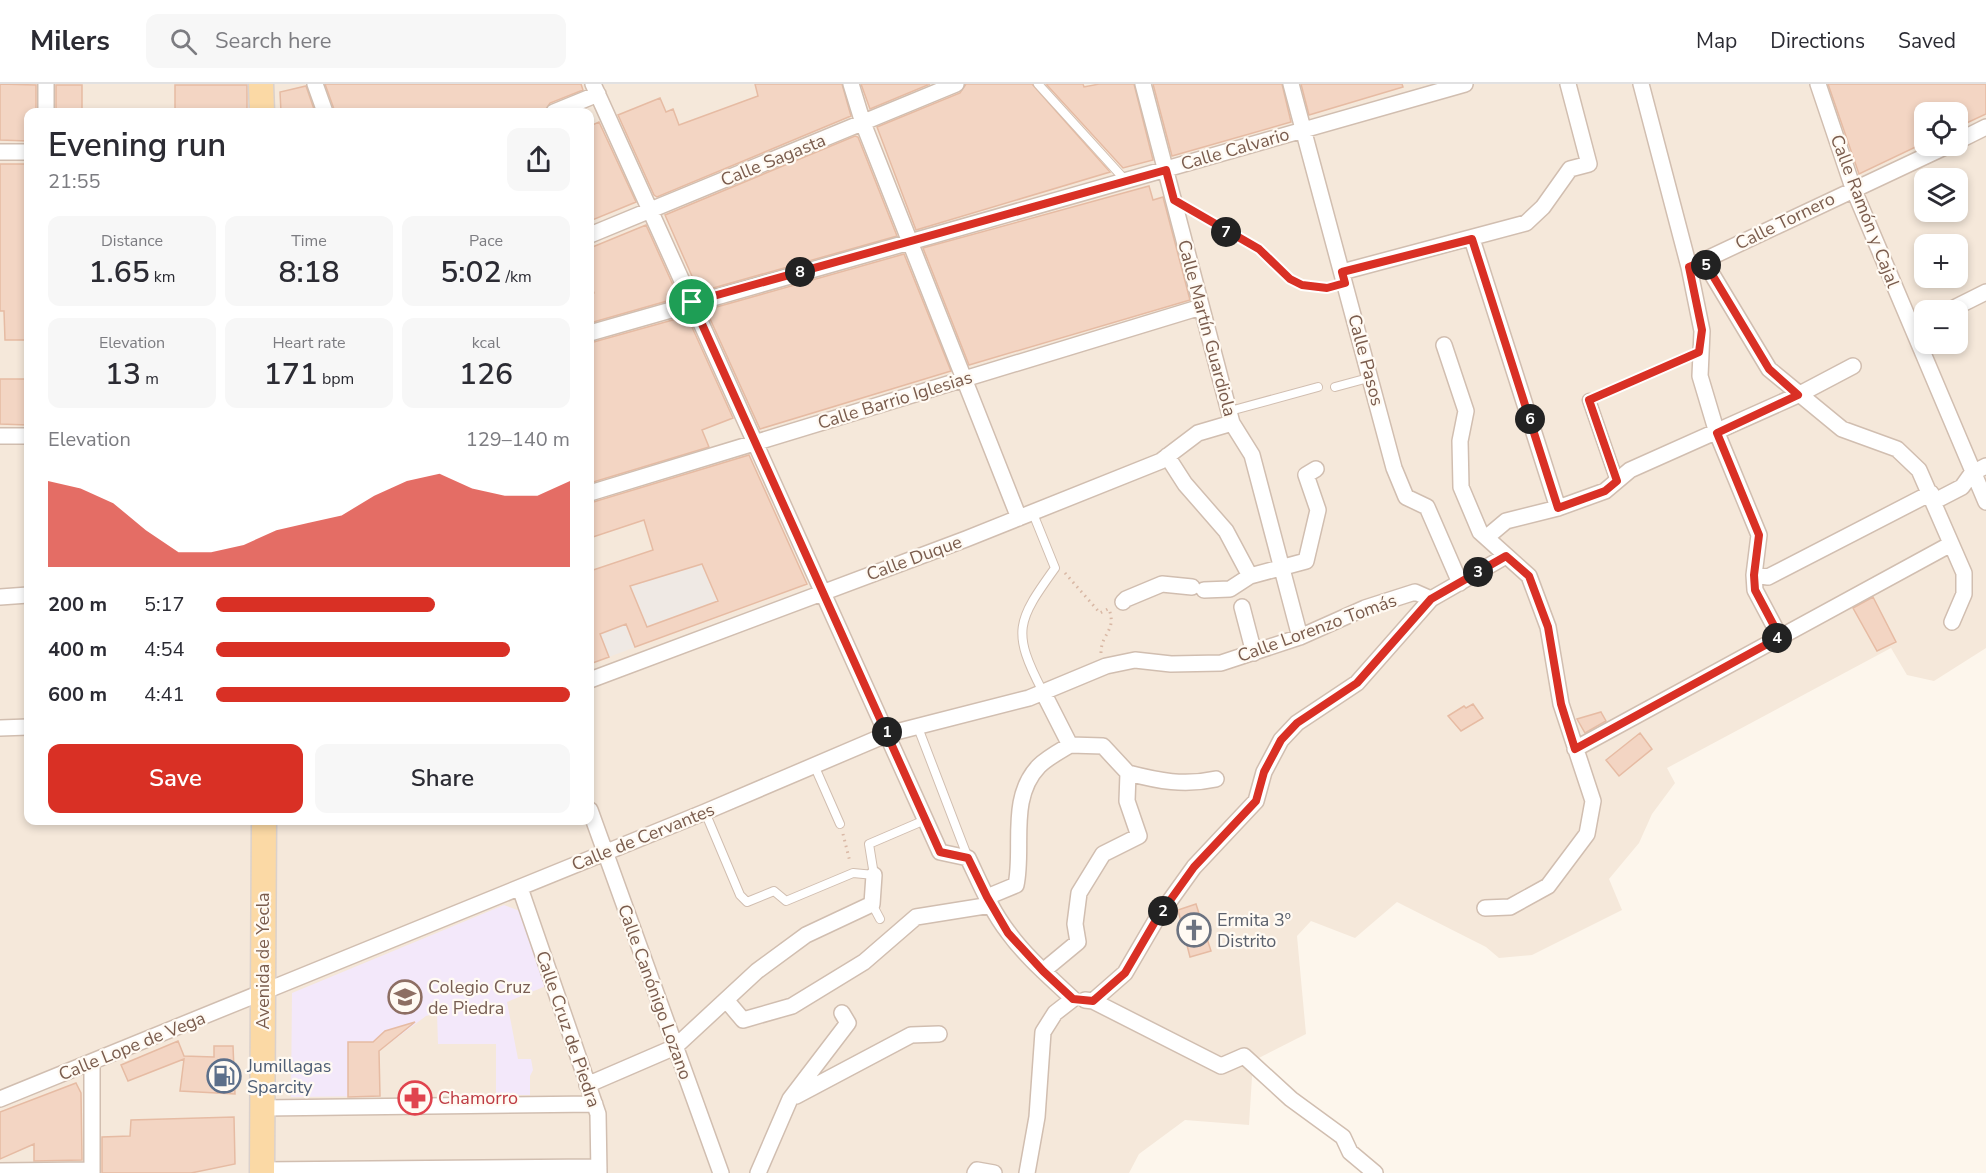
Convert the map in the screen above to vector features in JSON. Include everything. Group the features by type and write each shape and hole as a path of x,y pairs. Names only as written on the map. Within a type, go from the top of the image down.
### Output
{"main road":[{"path":"262,84 262,108"},
{"name":"Avenida de Yecla","path":"262,1172 264,825"}],"street":[{"path":"46,84 46,108"},
{"path":"315,84 324,108"},
{"path":"851,84 863,123 964,378 1025,515"},
{"name":"Calle Sagasta","path":"594,233 956,84"},
{"name":"Calle Martín Guardiola","path":"1143,84 1231,417 1252,455 1300,637"},
{"name":"Calle Pasos","path":"1291,84 1372,377 1394,468 1406,497 1427,507 1460,583"},
{"name":"Calle Calvario","path":"594,332 692,302 1465,84"},
{"path":"1344,277 1527,223 1543,207 1570,169 1589,164 1568,84"},
{"path":"1641,84 1689,267 1702,330 1699,352 1700,376 1717,433 1759,535 1754,575 1755,590 1780,637"},
{"name":"Calle Ramón y Cajal","path":"1818,84 1853,188 1914,318"},
{"path":"561,108 596,89 940,852 968,858 1008,933 1073,999 1093,1001 1221,1066 1244,1056 1291,1099 1343,1137 1350,1152 1375,1173"},
{"path":"1968,136 1986,128"},
{"path":"0,152 24,152"},
{"name":"Calle Tornero","path":"1689,267 1925,156"},
{"path":"1472,239 1558,508"},
{"path":"1704,261 1769,369 1842,429 1897,449 1919,470 1964,573 1964,594 1952,622"},
{"path":"1968,301 1986,292"},
{"name":"Calle Barrio Iglesias","path":"594,492 1201,307"},
{"path":"1444,345 1466,411 1460,441 1461,487 1480,532 1529,576 1548,627 1561,704 1593,801 1587,834 1548,886 1510,907 1485,908"},
{"name":"Calle Ramón y Cajal","path":"1930,354 1979,469 1986,502"},
{"path":"1487,537 1506,521 1558,508 1605,491 1630,471 1798,395 1853,366"},
{"path":"1589,400 1617,481"},
{"name":"Calle Duque","path":"594,678 1161,461 1198,433 1231,417"},
{"path":"0,436 24,436"},
{"path":"1167,456 1185,484 1226,531 1250,576"},
{"path":"1239,596 1250,576 1306,561 1318,510 1306,475 1316,469"},
{"path":"1754,575 1768,577 1932,498 1962,487 1979,469"},
{"path":"1575,749 1951,544"},
{"path":"1093,1001 1125,973 1156,920 1194,867 1256,801 1264,772 1281,740 1297,723 1357,683 1431,599 1506,556"},
{"path":"1123,602 1126,598 1162,584 1198,589 1230,589 1239,596 1254,653"},
{"name":"Calle Lorenzo Tomás","path":"1036,695 1106,666 1135,660 1171,664 1221,663 1300,637 1365,608 1415,592 1431,599"},
{"path":"0,597 24,595"},
{"path":"1036,695 1070,744"},
{"name":"Calle de Cervantes","path":"263,993 705,812 888,734 1036,695"},
{"path":"0,728 24,728"},
{"path":"727,1000 743,1020 792,1006 864,962 916,917 989,901 1016,885 1020,864 1018,820 1027,787 1038,767 1070,744 1103,746 1128,773 1161,782 1194,784 1216,779"},
{"path":"1043,971 1078,942 1075,924 1079,893 1103,854 1139,836 1127,801 1128,773"},
{"name":"Calle Canónigo Lozano","path":"594,820 721,1173"},
{"path":"587,1085 675,1047 757,971 806,935 872,904 874,875"},
{"name":"Calle Cruz de Piedra","path":"520,888 598,1114 599,1170"},
{"name":"Calle Lope de Vega","path":"0,1099 263,993"},
{"path":"1027,1173 1037,1117 1043,1032 1055,1013 1073,999"},
{"path":"758,1173 790,1099 848,1023 842,1013"},
{"path":"790,1099 911,1035 939,1034"},
{"path":"0,1171 92,1171 92,1063"},
{"path":"263,1108 595,1104"},
{"path":"262,1172 599,1170"},
{"path":"975,1173 977,1170 994,1173"}],"lane":[{"path":"1038,84 1126,181"},
{"path":"1174,200 1259,249 1290,279 1302,285 1327,288 1344,277"},
{"path":"1589,400 1699,352"},
{"path":"1335,387 1372,377"},
{"path":"1231,417 1318,387"},
{"path":"1025,515 1055,568 1030,603 1020,628 1036,695"},
{"path":"917,725 968,858"},
{"path":"814,765 840,824"},
{"path":"705,812 740,895 747,902 774,891 786,901 853,873 874,875 869,844 925,820"},
{"path":"872,904 880,919"}],"path":[{"path":"1055,568 1067,574 1100,613 1123,602"},
{"path":"1106,666 1101,644 1110,631 1113,620 1108,609"},
{"path":"840,824 853,873"}],"shaded area":[{"path":"0,84 1986,84 1986,648 1934,681 1907,675 1891,648 1667,768 1675,783 1652,814 1639,843 1609,879 1622,910 1532,955 1499,958 1486,947 1397,902 1355,938 1311,921 1297,936 1306,1034 1253,1061 1249,1125 1185,1120 1139,1154 1129,1173 0,1173"},
{"path":"723,542 751,604 594,663 594,582"},
{"name":"Colegio Cruz de Piedra","path":"504,905 520,911 546,986 507,1002 518,1059 531,1059 533,1070 530,1076 530,1095 496,1095 496,1044 438,1044 437,1013 426,1016 379,1051 380,1096 291,1097 292,993"}],"building":[{"path":"0,84 36,85 36,108 24,108 24,141 0,140"},
{"path":"325,84 581,84 583,90 550,103 547,108 334,108"},
{"path":"755,84 842,84 851,116 657,197 654,195 618,115 660,98 666,112 673,109 679,125 758,96"},
{"path":"861,84 930,84 870,109"},
{"path":"966,84 1032,84 1110,172 916,230 877,127 960,93"},
{"path":"1046,84 1083,84 1084,87 1099,84 1134,84 1153,160 1123,168"},
{"path":"1153,84 1282,84 1291,122 1172,156"},
{"path":"1301,84 1402,84 1403,87 1309,115"},
{"path":"1828,84 1986,84 1986,114 1968,122 1968,102 1914,102 1914,148 1859,174"},
{"path":"56,85 82,85 82,108 56,108"},
{"path":"175,85 247,85 247,108 175,108"},
{"path":"306,86 314,108 281,108 280,92"},
{"path":"599,122 636,202 594,219 594,124"},
{"path":"855,136 858,137 897,236 699,292 665,215"},
{"path":"0,164 24,164 24,340 5,340 4,311 0,311"},
{"path":"1149,186 1153,200 1163,197 1190,300 969,365 923,248"},
{"path":"646,225 677,294 674,299 594,322 594,246"},
{"path":"904,254 951,371 760,429 706,310"},
{"path":"687,316 733,418 702,430 709,447 594,482 594,342"},
{"path":"0,379 24,379 24,425 0,424"},
{"path":"749,455 807,584 635,647 626,624 600,634 609,657 594,663 594,570 653,550 644,520 594,537 594,502","holes":["702,564 718,601 647,627 630,586"]},
{"path":"1873,597 1896,642 1877,651 1853,608"},
{"path":"1473,704 1483,718 1461,731 1448,716 1464,706 1466,708"},
{"path":"1601,712 1606,721 1585,733 1577,719"},
{"path":"1640,733 1652,749 1619,776 1606,760"},
{"name":"Ermita 3º Distrito","path":"1196,904 1211,951 1190,957 1178,910"},
{"path":"415,1022 379,1051 380,1096 348,1097 348,1042 373,1042 385,1031"},
{"path":"178,1041 184,1056 214,1057 214,1046 233,1046 235,1094 180,1091 184,1059 128,1081 121,1065"},
{"path":"76,1083 81,1093 82,1160 34,1161 34,1144 0,1159 0,1112"},
{"path":"234,1117 235,1164 191,1173 102,1173 102,1137 130,1136 131,1120"}],"place":[{"name":"Ermita 3º Distrito","path":"1194,930"},
{"name":"Colegio Cruz de Piedra","path":"405,997"},
{"name":"Jumillagas Sparcity","path":"224,1076"},
{"name":"Chamorro","path":"415,1098"}],"route":[{"path":"1166,170 1174,200 1259,249 1272,259 1290,279 1302,285 1327,288 1345,283 1342,272 1472,239 1558,508 1605,491 1617,481 1589,400 1699,352 1702,330 1689,267 1704,261 1769,369 1798,395 1717,433 1759,535 1754,575 1755,590 1780,637 1575,749 1561,704 1548,627 1529,576 1506,556 1431,599 1357,683 1297,723 1281,740 1264,772 1256,801 1194,867 1156,920 1125,973 1093,1001 1073,999 1008,933 968,858 940,852 692,302 1166,170"}]}
